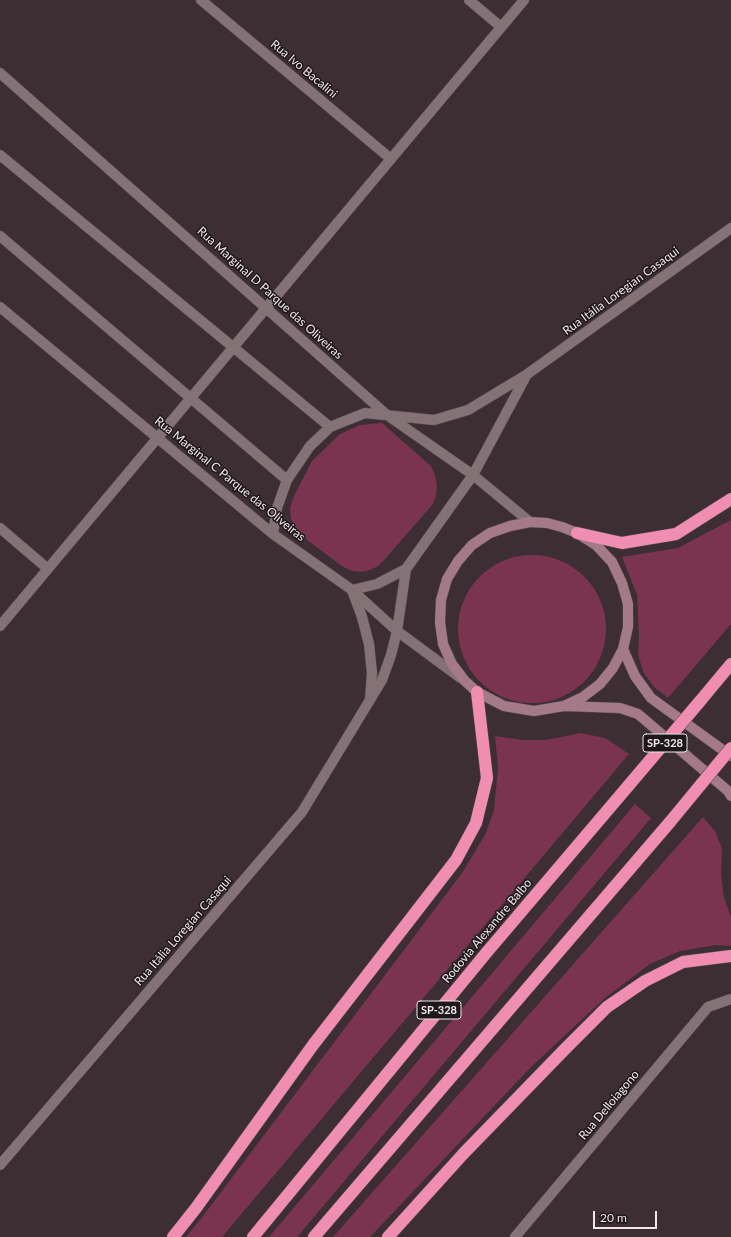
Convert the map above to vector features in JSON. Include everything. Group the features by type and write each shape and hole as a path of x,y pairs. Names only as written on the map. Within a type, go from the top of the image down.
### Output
{"highway":[{"path":"577,533 622,543 676,534 731,499"},
{"name":"Rodovia Alexandre Balbo","path":"253,1237 482,958 731,664"},
{"path":"173,1237 196,1208 313,1045 456,860 476,823 487,778 477,692"},
{"path":"314,1237 670,822 731,748"},
{"path":"388,1237 464,1152 607,1007 645,981 683,962 731,956"}],"main road":[{"path":"564,706 583,697 600,684 613,668 623,649 628,627 628,604 622,582 612,562 596,545 577,533 562,526 530,522 510,526 490,533 472,545 458,561 447,579 441,600 440,622 443,644 452,664 465,681 477,692 504,706 534,711 564,706 620,708 638,714 728,791 731,796"},
{"path":"623,649 635,676 651,698 731,756"}],"street":[{"name":"Rua Ivo Bacalini","path":"201,0 391,159"},
{"path":"469,0 501,27"},
{"path":"0,626 524,0"},
{"name":"Rua Marginal D Parque das Oliveiras","path":"0,73 387,414 473,475 530,522"},
{"path":"0,155 330,427 310,446 287,480 277,508 273,534"},
{"name":"Rua Itália Loregian Casaqui","path":"330,427 365,413 387,414 434,420 468,410 526,375 731,228"},
{"path":"0,236 287,480"},
{"name":"Rua Marginal C Parque das Oliveiras","path":"0,307 273,534 352,590 397,631 465,681"},
{"name":"Rua Itália Loregian Casaqui","path":"0,1165 302,812 382,680 391,655 397,631 406,570 473,475 526,375"},
{"path":"0,528 48,569"},
{"name":"Rua Itália Loregian Casaqui","path":"370,702 372,673 369,644 362,617 352,590 377,584 406,570"},
{"name":"Rua Delloiagono","path":"515,1237 708,1007 730,999"}],"shaded area":[{"path":"382,423 431,466 437,485 436,495 433,504 378,566 361,572 352,571 343,567 302,536 295,528 291,519 290,508 293,498 312,461 340,434 360,425"},
{"path":"731,520 731,624 668,698 654,687 643,672 638,654 639,636 637,595 622,557 678,548"},
{"path":"539,555 560,560 573,567 589,582 601,601 605,615 605,643 601,657 594,670 579,686 573,691 554,700 539,703 525,703 504,698 491,691 470,670 463,657 459,643 458,622 463,601 470,588 491,567 504,560 518,556"},
{"path":"581,733 605,738 629,754 222,1237 186,1237 462,873 485,835 494,810 498,768 495,736 523,740 546,740"},
{"path":"635,804 651,818 297,1237 269,1237"},
{"path":"703,817 715,831 722,849 721,874 724,898 731,917 731,946 716,945 680,951 650,964 605,998 531,1067 370,1237 333,1237"}]}
